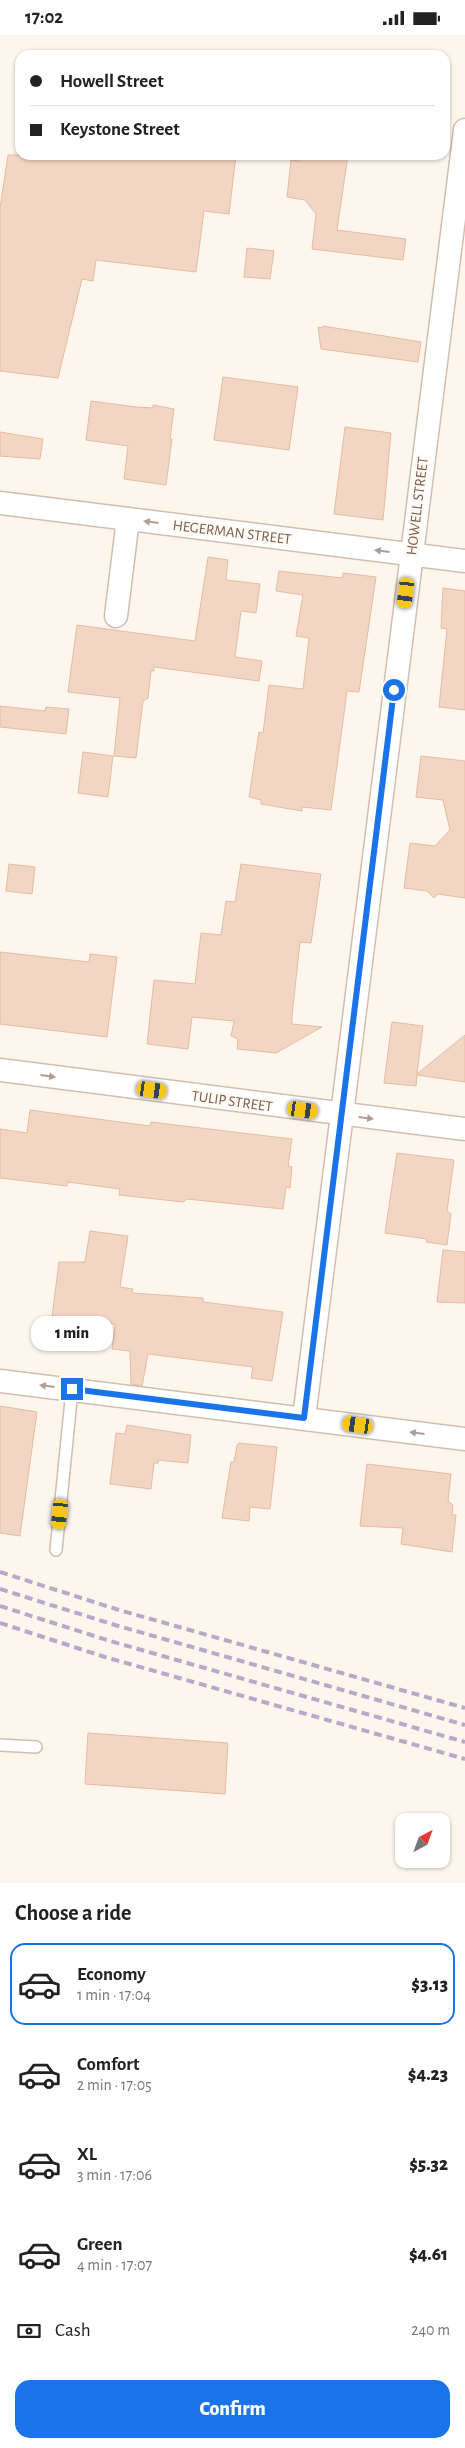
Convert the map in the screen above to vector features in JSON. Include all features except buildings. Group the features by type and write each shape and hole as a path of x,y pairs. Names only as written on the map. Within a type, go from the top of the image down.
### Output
{"street":[{"name":"HOWELL STREET","path":"304,1418 410,555 465,130"},
{"name":"HEGERMAN STREET","path":"0,503 465,561"},
{"path":"116,615 128,519"},
{"name":"TULIP STREET","path":"0,1070 341,1115 465,1129"},
{"path":"0,1381 465,1439"}],"lane":[{"path":"56,1550 72,1389"},
{"path":"0,1745 36,1747"}],"railway":[{"path":"0,1572 119,1610 465,1708"},
{"path":"0,1589 115,1625 465,1725"},
{"path":"0,1606 110,1641 465,1742"},
{"path":"0,1623 105,1657 465,1759"}],"route":[{"path":"72,1389 304,1418 394,690"}]}
